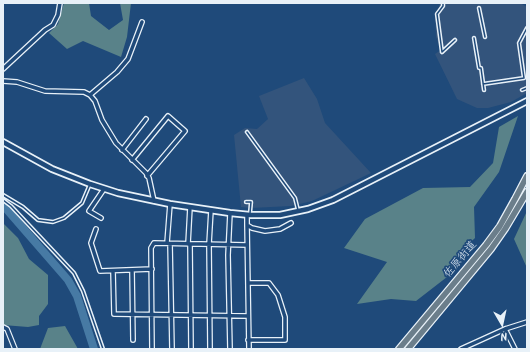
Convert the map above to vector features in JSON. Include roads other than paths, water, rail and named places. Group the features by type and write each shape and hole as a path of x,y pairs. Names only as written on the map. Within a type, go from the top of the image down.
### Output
{"highway":[{"name":"佐原街道","path":"400,349 500,226 516,199 527,176"},
{"name":"佐原街道","path":"408,349 477,266 505,229 527,192"}],"street":[{"path":"3,69 44,30 53,24 58,15 60,3"},
{"path":"90,95 117,72 128,59 142,22"},
{"path":"3,81 17,82 45,91 84,92 90,95 95,101 107,128 116,143 148,176 152,185 154,201"},
{"path":"3,142 52,169 104,189 154,201 230,213 249,215 280,215 308,210 333,200 527,101"},
{"path":"132,160 168,116 185,132 148,176"},
{"path":"122,150 146,119"},
{"path":"101,218 89,211 104,189"},
{"path":"170,204 169,243 172,349"},
{"path":"190,207 189,244 191,349"},
{"path":"210,349 209,244 211,210"},
{"path":"230,213 228,245 230,349"},
{"path":"248,349 247,225 249,215"},
{"path":"247,225 252,228 269,231 280,229 291,223"},
{"path":"96,229 91,243 100,271 152,269"},
{"path":"152,349 151,248 154,243 247,245"},
{"path":"132,270 133,340"},
{"path":"113,271 114,314 248,316"},
{"path":"248,283 269,283 278,296 285,317 284,340 248,340"},
{"path":"461,349 505,328 527,322"},
{"path":"3,327 7,329 15,349"},
{"path":"505,328 515,349"},
{"path":"3,334 7,329"}],"lane":[{"path":"443,3 443,6 437,14 442,52 455,40"},
{"path":"479,8 486,37"},
{"path":"483,84 524,78 519,43 527,28"},
{"path":"474,38 478,68 480,68 484,90"},
{"path":"522,90 527,88"},
{"path":"247,132 295,198 298,212"},
{"path":"3,195 38,220 52,222 64,218 82,203 90,184"},
{"path":"3,200 74,273 83,291 103,349"},
{"path":"246,202 251,202 249,215"}],"waterway":[{"path":"3,205 68,280 77,296 94,349"}]}
